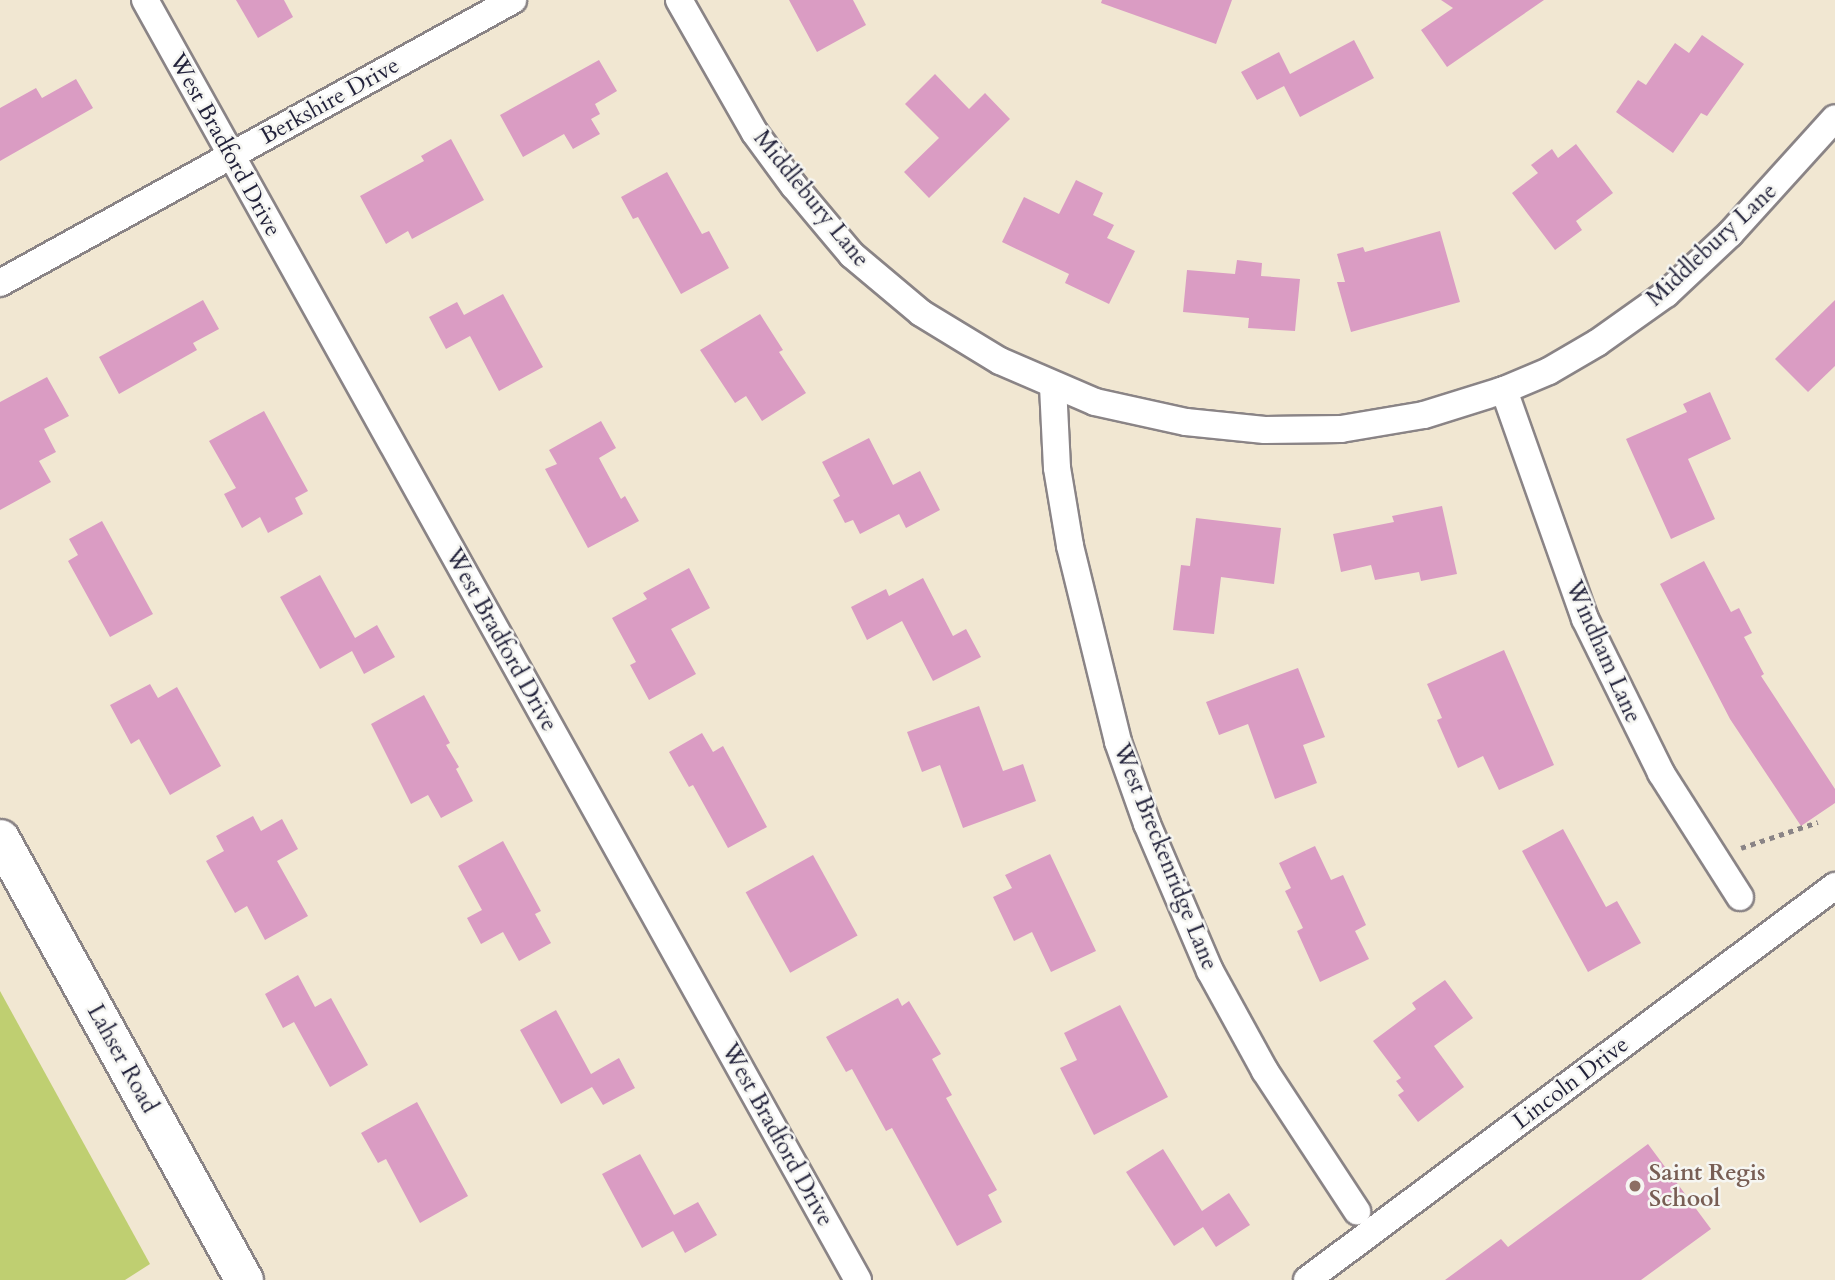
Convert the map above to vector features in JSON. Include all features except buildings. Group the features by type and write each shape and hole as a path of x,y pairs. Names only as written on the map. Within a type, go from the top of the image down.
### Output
{"street":[{"name":"West Bradford Drive","path":"145,0 858,1280"},
{"name":"Berkshire Drive","path":"0,284 513,0"},
{"name":"Middlebury Lane","path":"679,0 755,133 852,255 921,313 959,338 1052,386 1124,410 1186,422 1265,430 1341,429 1424,415 1504,390 1549,371 1597,343 1666,294 1730,234 1835,118"},
{"name":"West Breckenridge Lane","path":"1052,386 1057,468 1070,547 1118,742 1147,824 1210,971 1265,1071 1357,1211"},
{"name":"Windham Lane","path":"1504,390 1585,619 1638,730 1714,859 1740,897"},
{"name":"Lahser Road","path":"0,838 244,1280"},
{"name":"Lincoln Drive","path":"1307,1280 1835,886"}],"path":[{"path":"1714,859 1818,822"}],"green space":[{"path":"0,991 150,1264 125,1280 0,1280"}],"place":[{"name":"Saint Regis School","path":"1635,1186"}]}
